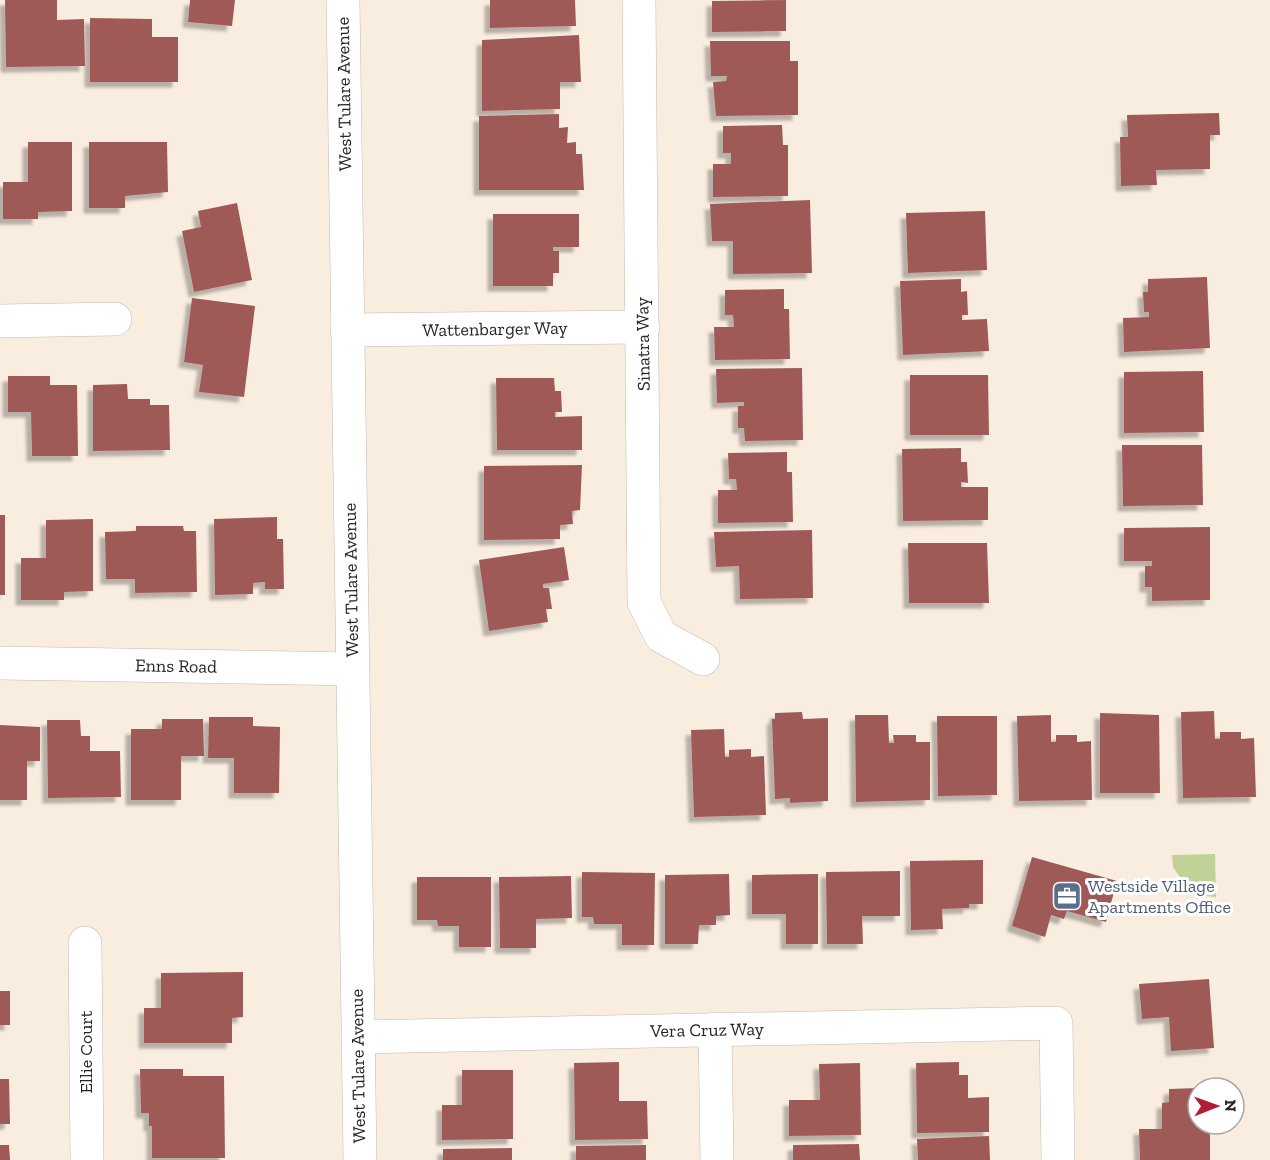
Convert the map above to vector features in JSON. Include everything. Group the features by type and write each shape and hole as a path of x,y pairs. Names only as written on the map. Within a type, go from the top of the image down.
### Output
{"street":[{"name":"West Tulare Avenue","path":"343,0 360,1160"},
{"name":"Sinatra Way","path":"639,0 644,602 661,636 703,659"},
{"path":"0,321 115,319"},
{"name":"Wattenbarger Way","path":"347,330 643,327"},
{"name":"Enns Road","path":"0,663 352,669"},
{"name":"Ellie Court","path":"85,943 87,1160"},
{"name":"Vera Cruz Way","path":"358,1037 1056,1023 1058,1160"},
{"path":"715,1029 717,1160"}],"green space":[{"path":"1215,854 1216,897 1192,895 1173,867 1172,855"}],"building":[{"path":"5,0 57,0 57,20 84,19 85,66 6,67"},
{"path":"190,0 235,0 232,26 188,22"},
{"path":"490,0 575,0 576,26 490,28"},
{"path":"786,0 786,31 712,32 712,1"},
{"path":"90,18 152,19 152,37 178,37 178,82 90,82"},
{"path":"579,35 581,82 560,82 560,109 482,111 482,40"},
{"path":"710,41 790,41 790,61 798,61 798,115 716,116 713,82 726,81 727,76 711,76"},
{"path":"1219,113 1220,135 1210,135 1210,169 1156,170 1157,185 1121,186 1120,137 1128,137 1127,115"},
{"path":"559,114 559,128 568,127 567,143 576,142 576,154 582,154 584,190 479,190 479,116"},
{"path":"782,125 783,145 788,145 788,196 713,197 713,164 731,164 731,153 723,153 723,126"},
{"path":"28,142 72,142 72,211 38,212 38,219 3,219 3,182 28,182"},
{"path":"89,142 167,142 168,192 125,196 125,208 89,208"},
{"path":"810,200 812,273 733,274 733,241 712,241 710,204"},
{"path":"237,203 252,280 194,292 182,231 201,227 198,211"},
{"path":"985,211 987,270 908,273 906,213"},
{"path":"493,214 579,214 579,247 553,247 553,251 559,251 559,273 553,273 553,286 493,286"},
{"path":"1207,277 1210,348 1124,352 1123,318 1149,317 1149,312 1144,312 1143,292 1148,292 1148,279"},
{"path":"961,279 961,292 967,291 968,315 962,315 962,320 987,319 989,351 903,355 900,281"},
{"path":"784,289 784,309 789,309 790,359 715,360 714,327 734,327 733,315 725,315 725,290"},
{"path":"192,298 255,306 244,397 199,392 203,365 184,362"},
{"path":"802,368 803,440 745,441 744,428 738,428 738,406 744,406 744,402 717,403 716,369"},
{"path":"1203,371 1204,432 1124,433 1124,372"},
{"path":"910,375 988,375 989,435 910,435"},
{"path":"8,376 50,376 50,385 77,385 78,456 32,456 31,412 8,412"},
{"path":"496,378 554,378 555,391 561,391 562,412 555,412 555,417 582,416 582,450 497,450"},
{"path":"127,384 128,399 150,399 150,405 169,405 170,450 93,451 93,385"},
{"path":"1122,445 1202,445 1203,505 1123,506"},
{"path":"961,448 961,462 967,462 968,483 961,482 961,487 988,487 988,520 903,521 902,449"},
{"path":"787,452 787,472 792,472 793,522 718,523 718,490 737,490 736,479 729,479 728,453"},
{"path":"582,465 580,510 572,511 573,524 560,525 560,539 484,540 484,466"},
{"path":"0,515 5,515 5,595 0,595"},
{"path":"277,517 277,539 283,539 284,589 265,589 265,582 253,583 253,594 215,595 214,519"},
{"path":"93,519 93,591 64,592 64,600 21,600 21,558 46,558 46,520"},
{"path":"136,526 183,526 184,531 196,531 197,592 135,593 135,579 106,579 105,532 136,531"},
{"path":"1210,527 1210,600 1152,601 1152,587 1145,587 1145,566 1152,566 1152,561 1124,561 1124,528"},
{"path":"812,530 813,598 740,599 739,566 716,567 714,532"},
{"path":"908,543 987,543 989,603 909,603"},
{"path":"564,547 569,580 543,584 543,588 549,588 552,609 546,609 548,622 489,631 479,560"},
{"path":"1214,711 1215,739 1220,739 1220,732 1241,732 1241,739 1254,738 1256,797 1183,798 1181,712"},
{"path":"802,712 803,719 828,718 828,801 790,803 790,798 775,799 772,719 775,719 775,713"},
{"path":"1100,713 1159,715 1160,793 1100,793"},
{"path":"855,715 888,715 889,743 894,743 893,735 916,735 916,742 930,742 930,800 856,802"},
{"path":"1051,715 1051,742 1056,742 1056,735 1077,735 1077,742 1091,741 1092,800 1019,801 1017,716"},
{"path":"937,716 997,716 997,795 938,796"},
{"path":"209,717 253,717 253,726 280,727 279,793 234,793 234,758 208,758"},
{"path":"162,719 203,719 204,756 181,756 181,800 131,800 131,729 162,729"},
{"path":"47,720 80,720 81,736 90,736 90,751 120,751 121,797 48,798"},
{"path":"0,725 40,727 40,761 27,761 27,800 0,800"},
{"path":"724,729 725,757 729,757 729,750 751,749 751,757 764,756 766,815 694,817 691,730"},
{"name":"Westside Village Apartments Office","path":"1032,857 1117,881 1106,922 1067,911 1064,919 1051,915 1045,937 1012,926"},
{"path":"983,860 983,904 969,904 969,908 942,909 943,929 911,930 910,861"},
{"path":"900,871 900,916 862,916 863,944 827,944 826,872"},
{"path":"582,872 655,873 654,945 622,945 622,924 594,924 593,917 582,917"},
{"path":"729,874 730,915 716,916 716,925 699,925 698,944 665,944 665,875"},
{"path":"818,874 818,944 786,944 786,914 752,914 752,875"},
{"path":"571,876 572,918 536,919 536,948 500,948 499,877"},
{"path":"417,877 491,877 491,947 459,947 459,926 438,926 437,920 417,920"},
{"path":"243,972 243,1017 232,1018 232,1043 144,1043 144,1008 161,1008 161,973"},
{"path":"1209,979 1214,1048 1171,1051 1169,1017 1142,1019 1139,984"},
{"path":"0,991 10,991 10,1025 0,1025"},
{"path":"619,1062 619,1101 647,1101 648,1139 575,1140 574,1063"},
{"path":"959,1062 959,1075 968,1075 968,1098 989,1097 989,1132 917,1133 916,1063"},
{"path":"860,1063 861,1135 789,1136 789,1100 820,1100 819,1064"},
{"path":"140,1069 183,1069 183,1076 224,1076 225,1158 152,1158 152,1126 149,1126 149,1113 141,1113"},
{"path":"462,1070 513,1070 513,1139 442,1140 442,1105 462,1105"},
{"path":"0,1079 9,1079 10,1124 0,1124"},
{"path":"1186,1088 1186,1136 1210,1136 1210,1160 1140,1160 1139,1129 1162,1129 1162,1103 1169,1102 1169,1089"},
{"path":"989,1136 990,1160 918,1160 917,1139"},
{"path":"859,1144 860,1160 793,1160 793,1145"},
{"path":"0,1145 9,1145 10,1160 0,1160"},
{"path":"646,1145 646,1160 576,1160 576,1146"},
{"path":"512,1148 512,1160 443,1160 443,1149"}],"place":[{"name":"Westside Village Apartments Office","path":"1067,896"}]}
